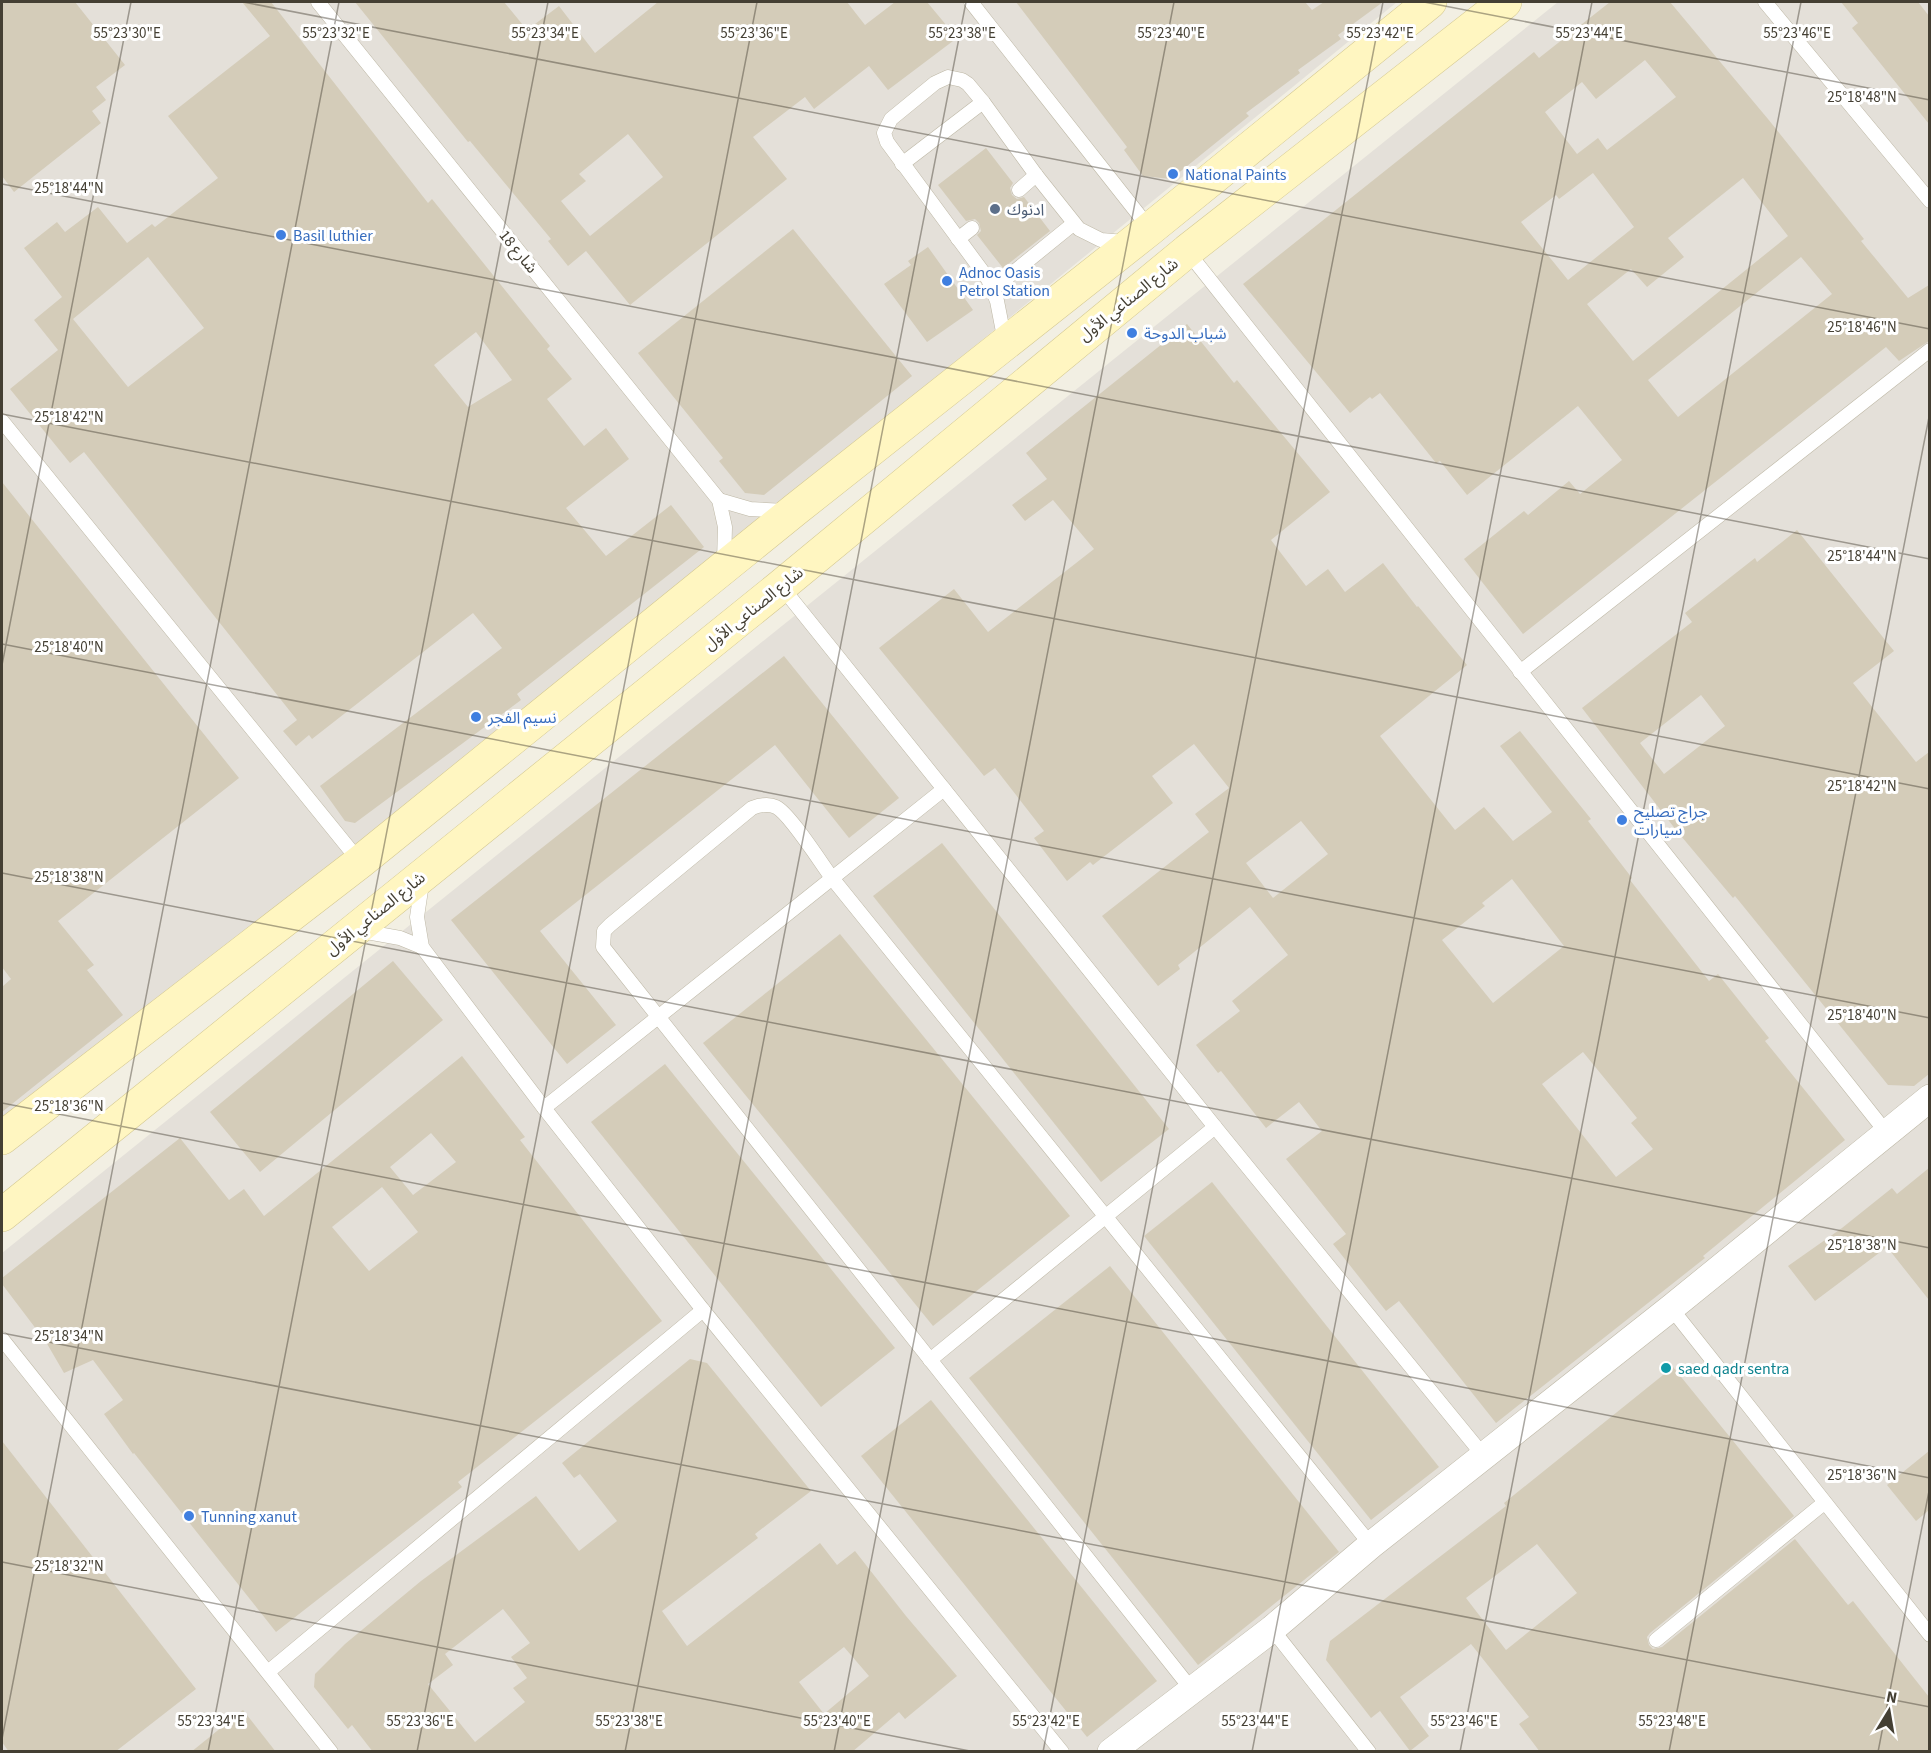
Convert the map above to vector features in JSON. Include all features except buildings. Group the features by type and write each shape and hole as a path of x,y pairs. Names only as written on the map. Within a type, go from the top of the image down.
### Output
{"main road":[{"path":"2,1138 360,862 796,509 1142,236 1430,2"},
{"name":"شارع الصناعي الأول","path":"2,1215 781,586 1187,251 1505,2"}],"street":[{"path":"1111,1752 1272,1629 1371,1545 1671,1308 1929,1098"}],"lane":[{"name":"شارع 18","path":"318,2 720,500 726,527 723,569"},
{"path":"971,2 1142,236"},
{"path":"1766,2 1927,193"},
{"path":"1005,344 993,289 885,138 885,128 891,119 935,83 948,77 968,84 1073,224 1093,237 1142,236"},
{"path":"902,164 982,102"},
{"path":"1019,190 1036,175"},
{"path":"993,289 1073,224"},
{"path":"958,239 972,228"},
{"path":"1187,251 1886,1132"},
{"path":"1520,672 1929,350"},
{"path":"2,421 360,862"},
{"path":"720,500 750,509 781,511 796,509"},
{"path":"781,586 1215,1127 1483,1455"},
{"path":"544,1107 944,789"},
{"path":"1192,1690 603,947 604,931 744,815 760,805 768,805 783,812 832,878 1371,1545"},
{"path":"426,872 417,909 422,947 703,1310 1062,1752"},
{"path":"354,930 389,935 422,947"},
{"path":"930,1360 1215,1127"},
{"path":"1671,1308 1929,1635"},
{"path":"268,1672 703,1310"},
{"path":"2,1339 331,1752"},
{"path":"1656,1640 1824,1503"},
{"path":"1272,1629 1369,1752"}],"shaded area":[{"path":"2,2 1397,2 2,1138"},
{"path":"1558,2 1929,2 1929,1751 2,1751 2,1253"}],"place":[{"name":"National Paints","path":"1173,174"},
{"name":"ادنوك","path":"995,209"},
{"name":"Basil luthier","path":"281,235"},
{"name":"Adnoc Oasis Petrol Station","path":"947,281"},
{"name":"شباب الدوحة","path":"1132,333"},
{"name":"نسيم الفجر","path":"476,717"},
{"name":"جراج تصليح سيارات","path":"1622,820"},
{"name":"saed qadr sentra","path":"1666,1368"},
{"name":"Tunning xanut","path":"189,1516"}]}
